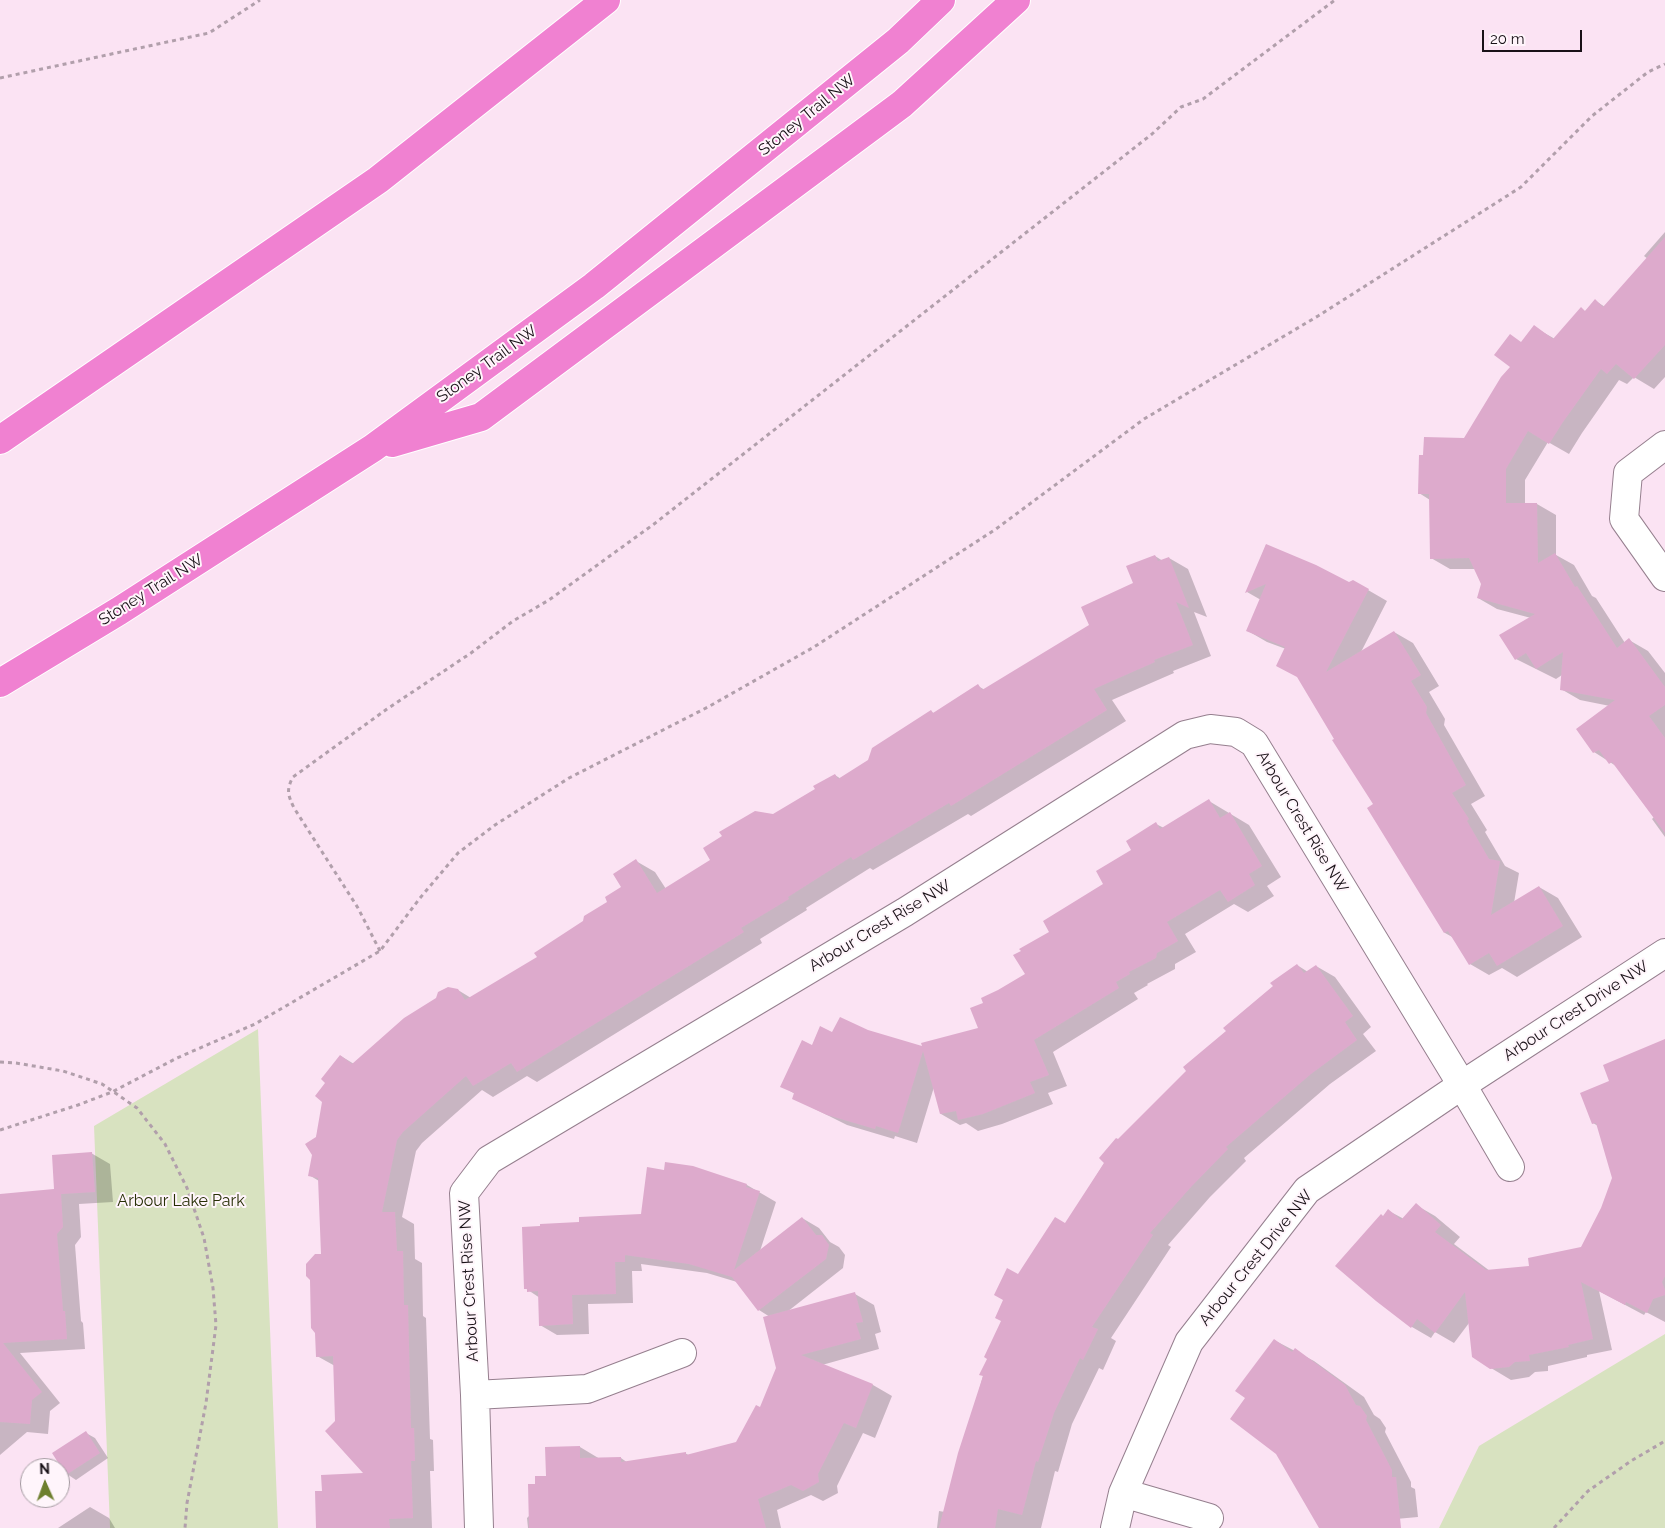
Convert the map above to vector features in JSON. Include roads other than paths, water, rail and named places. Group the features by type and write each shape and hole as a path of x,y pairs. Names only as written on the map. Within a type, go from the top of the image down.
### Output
{"highway":[{"path":"0,440 378,180 606,0"},
{"name":"Stoney Trail NW","path":"0,682 119,611 373,448 594,286 898,41 941,0"},
{"path":"373,448 481,417 902,104 1016,0"}],"street":[{"path":"1665,445 1628,473 1624,520 1665,577"},
{"name":"Arbour Crest Rise NW","path":"479,1528 475,1395 464,1192 489,1160 905,912 1185,735 1210,730 1236,732 1254,743 1462,1085"},
{"name":"Arbour Crest Drive NW","path":"1115,1528 1123,1493 1189,1342 1307,1190 1462,1085 1665,953"},
{"path":"1462,1085 1510,1167"},
{"path":"475,1395 587,1389 682,1353"},
{"path":"1123,1493 1209,1518"}],"park label":[{"name":"Arbour Lake Park","path":"181,1201"}]}
